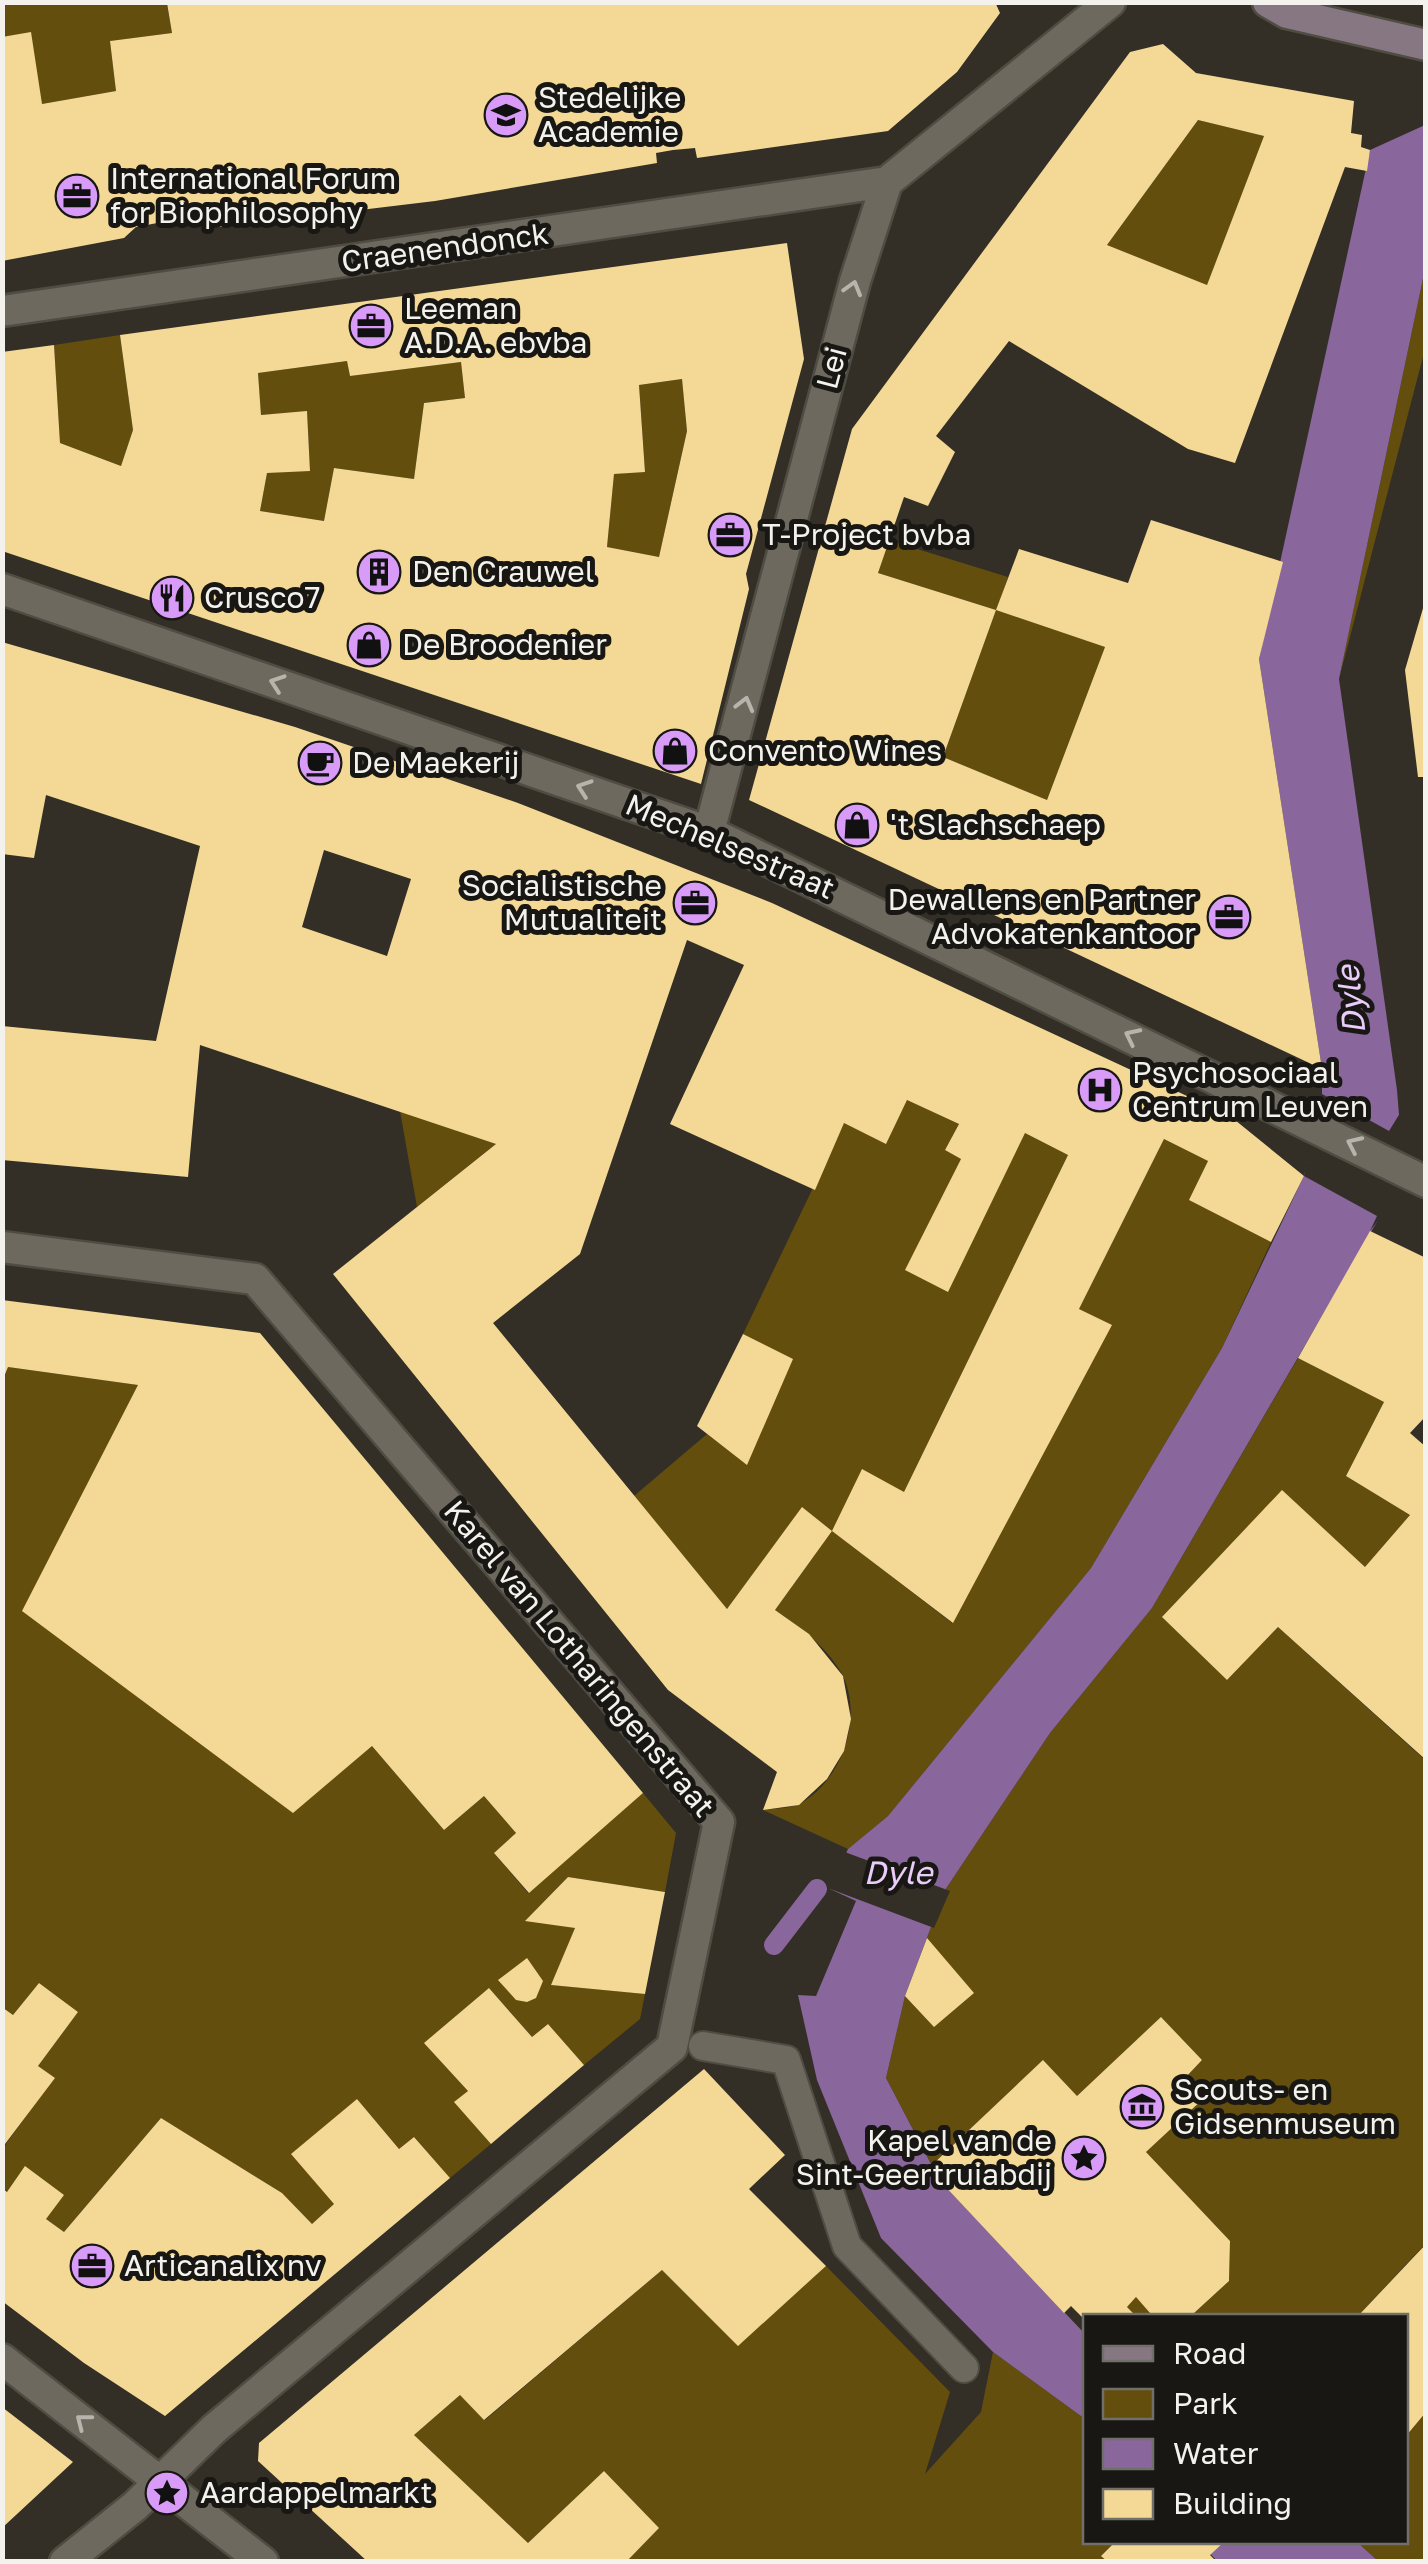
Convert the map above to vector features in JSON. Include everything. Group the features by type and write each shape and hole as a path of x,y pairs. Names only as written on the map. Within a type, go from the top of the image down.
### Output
{"street":[{"path":"886,182 1110,2"},
{"path":"1268,2 1287,13 1426,44"},
{"name":"Craenendonck","path":"2,312 886,182"},
{"name":"Lei","path":"709,832 854,280 886,182"},
{"name":"Mechelsestraat","path":"2,589 709,832 1394,1163 1426,1182"},
{"name":"Karel van Lotharingenstraat","path":"2,1247 255,1279 719,1822 672,2047 214,2429 161,2480"},
{"path":"2,2359 263,2562"},
{"path":"65,2562 161,2480"}],"lane":[{"path":"703,2046 786,2060 847,2246 964,2368"}],"green space":[{"path":"3,3 172,3 167,4 172,33 110,41 116,91 42,104 3,37"},
{"path":"1198,120 1264,136 1207,285 1107,245"},
{"path":"1425,269 1425,349 1339,679"},
{"path":"120,335 133,430 121,466 60,443 54,345"},
{"path":"347,361 350,376 461,362 465,398 424,403 414,479 334,468 324,521 260,511 267,473 310,470 307,412 261,415 258,373"},
{"path":"682,379 687,431 659,557 607,547 614,474 645,471 639,385"},
{"path":"888,540 1008,577 997,610 1105,647 1047,800 943,757 996,610 878,573"},
{"path":"907,1100 959,1124 945,1150 961,1159 906,1270 1025,1133 1068,1155 904,1492 833,1531 952,1623 1111,1325 1079,1309 1164,1139 1208,1161 1190,1200 1271,1242 1222,1348 1091,1568 888,1816 848,1849 763,1810 797,1805 815,1793 838,1763 850,1728 848,1691 836,1664 821,1646 775,1610 832,1531 803,1508 727,1609 634,1496 707,1434 747,1464 743,1334 844,1123 886,1143"},
{"path":"400,1111 496,1144 417,1207"},
{"path":"1298,1358 1384,1402 1346,1476 1410,1515 1365,1567 1282,1491 1163,1617 1227,1680 1278,1627 1425,1760 1425,2244 1360,2314 1193,2314 1229,2281 1230,2241 1146,2152 1203,2098 1185,2078 1202,2060 1162,2018 1077,2096 1043,2061 932,2165 886,2078 905,1996 945,1890 1050,1733 1152,1608"},
{"path":"8,1367 138,1385 293,1812 372,1746 444,1830 484,1796 516,1833 494,1853 528,1893 643,1793 676,1833 665,1892 568,1877 526,1920 575,1928 552,1985 645,1994 640,2019 584,2065 548,2024 532,2037 490,1989 425,2043 468,2091 455,2102 491,2144 450,2178 414,2137 399,2149 357,2099 292,2154 334,2204 312,2224 282,2193 161,2118 64,2232 3,2188 3,2148 54,2078 38,2066 78,2012 39,1983 13,2015 3,2007 2,1384"},
{"path":"826,2266 950,2392 925,2474 981,2412 993,2352 1083,2418 1083,2544 1113,2544 1102,2555 1107,2562 626,2561 659,2528 604,2471 528,2543 414,2435 460,2395 485,2420 662,2270 738,2345"},
{"path":"1136,2297 1151,2313 1193,2314 1132,2314 1127,2307"},
{"path":"1425,2412 1425,2561 1378,2561 1359,2544 1408,2544 1408,2433"}],"water":[{"name":"Dyle","path":"1425,125 1425,269 1339,679 1397,1090 1399,1115 1390,1131 1385,1208 1152,1608 1050,1733 945,1890 905,1996 886,2078 940,2181 1083,2332 1083,2418 993,2352 881,2238 817,2080 798,1995 816,1996 856,1901 830,1889 848,1849 888,1816 1091,1568 1222,1348 1304,1176 1322,1088 1322,1069 1259,659 1370,150"},
{"path":"1201,2544 1359,2544 1378,2561 1217,2561"}],"pier":[{"path":"1322,1069 1322,1094 1389,1131 1399,1115 1390,1205 1370,1231 1377,1216 1304,1176"},
{"path":"842,1851 950,1891 934,1928 825,1887"}],"building":[{"path":"995,2 1000,13 957,72 888,131 697,158 695,148 673,150 656,153 657,163 435,201 203,229 200,215 136,227 124,238 2,261 2,37 31,32 42,104 116,91 110,41 172,33 167,3"},
{"path":"1163,44 1196,73 1354,101 1351,133 1362,135 1361,147 1370,150 1367,171 1345,167 1235,463 1188,449 1009,341 936,436 955,452 928,506 904,497 878,573 996,610 1019,549 1128,583 1151,520 1283,562 1259,659 1322,1069 749,800 852,429 1130,52","holes":["1198,120 1264,136 1207,285 1107,245","996,610 1105,647 1047,800 943,757"]},
{"path":"787,243 804,359 746,574 749,589 701,784 2,551 2,352 54,345 60,443 121,466 133,430 120,335","holes":["347,361 350,376 461,362 465,398 424,403 414,479 334,468 324,521 260,511 267,473 310,471 307,411 261,415 258,373","682,379 687,431 659,557 607,547 614,474 645,472 639,385"]},
{"path":"1426,598 1426,777 1418,777 1405,670"},
{"path":"2,642 295,727 518,803 772,903 1230,1116 1304,1176 1271,1242 1189,1200 1208,1161 1164,1139 1079,1309 1112,1325 953,1623 832,1531 775,1610 809,1634 843,1676 851,1719 844,1751 827,1779 799,1805 763,1810 777,1772 668,1690 333,1274 496,1144 200,1045 188,1177 2,1160 2,1026 156,1041 200,846 46,795 34,858 2,854","holes":["324,850 411,879 387,956 302,927","687,940 744,965 670,1124 815,1190 844,1123 886,1144 907,1100 959,1124 945,1150 961,1159 905,1270 948,1292 1025,1133 1068,1155 904,1492 862,1469 832,1531 802,1507 727,1609 493,1323 580,1254"]},
{"path":"1370,1231 1426,1258 1426,1416 1410,1433 1426,1447 1426,1760 1278,1627 1227,1680 1162,1617 1282,1490 1365,1567 1410,1515 1346,1476 1384,1402 1298,1358"},
{"path":"2,1300 260,1333 643,1793 529,1893 494,1853 516,1833 484,1796 444,1830 372,1746 293,1813 22,1611 138,1385 8,1367 2,1382"},
{"path":"743,1334 793,1359 747,1465 697,1426"},
{"path":"568,1877 665,1892 645,1994 551,1985 575,1928 525,1921"},
{"path":"927,1938 974,1993 934,2027 905,1996"},
{"path":"527,1958 543,1981 536,1998 527,2002 516,2000 498,1980"},
{"path":"39,1983 78,2012 38,2066 55,2078 2,2148 2,2007 13,2015"},
{"path":"489,1988 532,2037 548,2024 584,2065 491,2144 454,2102 468,2091 424,2043"},
{"path":"1161,2017 1202,2060 1185,2078 1204,2098 1146,2152 1230,2241 1229,2281 1193,2314 1150,2313 1136,2297 1127,2307 1132,2314 1083,2314 1083,2318 1071,2306 1064,2313 940,2181 932,2165 1043,2060 1077,2096"},
{"path":"704,2069 785,2155 749,2189 826,2266 738,2346 662,2270 484,2420 460,2395 414,2435 528,2543 604,2471 659,2528 626,2562 368,2562 258,2461 259,2443"},
{"path":"357,2099 399,2149 414,2137 450,2178 165,2416 84,2363 2,2301 2,2188 7,2192 25,2166 64,2195 46,2219 64,2232 161,2118 282,2193 312,2224 334,2204 291,2154"},
{"path":"1426,2244 1426,2412 1408,2434 1408,2314 1360,2314"},
{"path":"2,2407 73,2462 2,2528"},
{"path":"1113,2544 1222,2544 1210,2555 1217,2562 1108,2562 1101,2556"}],"waterway":[{"path":"774,1945 817,1889"}],"place":[{"name":"Stedelijke Academie","path":"506,115"},
{"name":"International Forum for Biophilosophy","path":"77,196"},
{"name":"Leeman A.D.A. ebvba","path":"371,326"},
{"name":"T-Project bvba","path":"730,535"},
{"name":"Den Crauwel","path":"379,572"},
{"name":"Crusco7","path":"172,598"},
{"name":"De Broodenier","path":"369,645"},
{"name":"Convento Wines","path":"675,751"},
{"name":"De Maekerij","path":"320,763"},
{"name":"'t Slachschaep","path":"857,825"},
{"name":"Socialistische Mutualiteit","path":"695,903"},
{"name":"Dewallens en Partner Advokatenkantoor","path":"1229,917"},
{"name":"Psychosociaal Centrum Leuven","path":"1100,1090"},
{"name":"Scouts- en Gidsenmuseum","path":"1142,2107"},
{"name":"Kapel van de Sint-Geertruiabdij","path":"1084,2158"},
{"name":"Articanalix nv","path":"92,2266"},
{"name":"Aardappelmarkt","path":"167,2493"}]}
